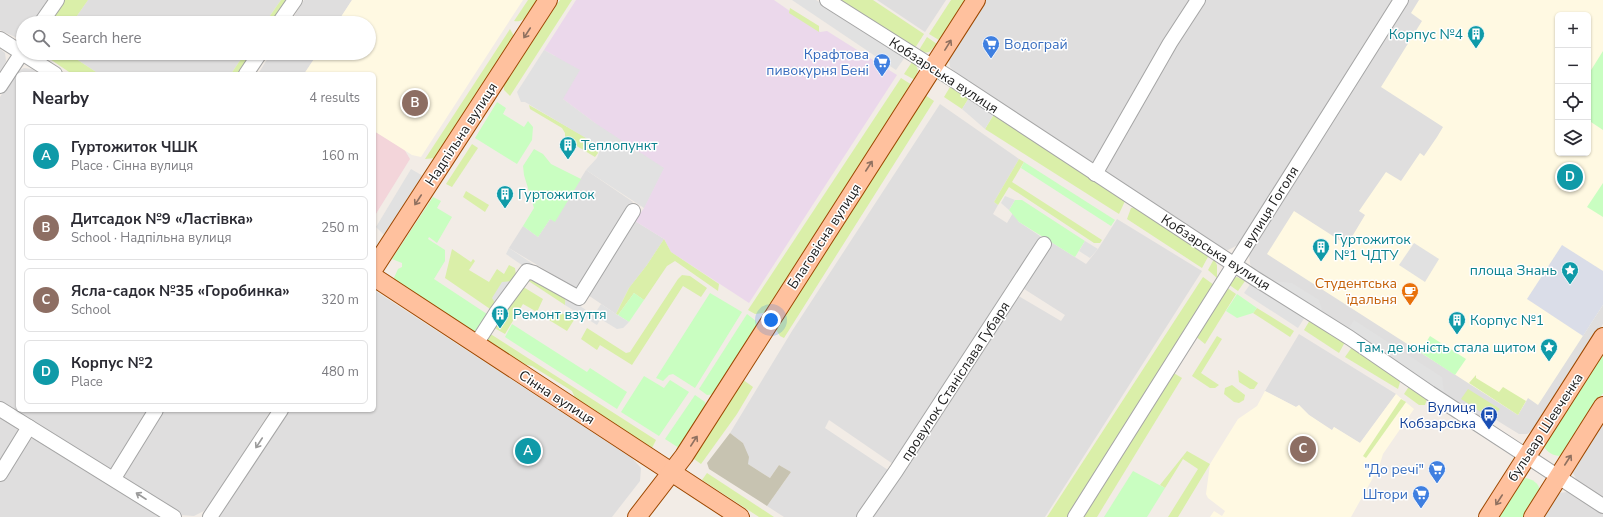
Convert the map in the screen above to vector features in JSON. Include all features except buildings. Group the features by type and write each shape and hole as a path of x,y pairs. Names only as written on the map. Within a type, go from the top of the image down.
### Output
{"main road":[{"name":"Надпільна вулиця","path":"376,265 548,0"},
{"name":"Благовісна вулиця","path":"637,517 673,473 976,0"},
{"name":"Сінна вулиця","path":"376,278 740,517"},
{"name":"бульвар Шевченка","path":"1488,517 1603,337"},
{"path":"1533,517 1603,406"}],"street":[{"path":"46,16 56,0"},
{"path":"285,16 295,0"},
{"name":"Кобзарська вулиця","path":"827,0 1350,338 1430,393 1603,506"},
{"path":"1095,174 1170,43 1198,0"},
{"name":"вулиця Гоголя","path":"1075,517 1401,0"},
{"path":"0,39 16,48"},
{"path":"0,86 17,60"},
{"path":"34,60 52,72"},
{"path":"247,72 255,60"},
{"path":"476,344 496,313 527,271 534,273 579,298 633,211"},
{"name":"провулок Станіслава Губаря","path":"864,517 896,472 1044,244"},
{"path":"0,409 25,419 174,517"},
{"path":"114,478 155,412"},
{"path":"210,517 280,412"},
{"path":"0,474 25,419"}],"shaded area":[{"path":"0,0 49,0 38,16 16,16 16,38 0,30"},
{"path":"88,0 281,0 270,16 77,16"},
{"path":"304,0 352,0 342,16 294,16"},
{"path":"352,0 523,0 421,157 412,155 376,132 376,72 305,72 313,60 376,60 376,16 342,16"},
{"path":"576,0 774,0 820,32 827,31 897,75 749,303 671,252 664,239 635,221 644,208 595,123 563,99 555,56 544,50"},
{"path":"792,0 816,0 905,57 896,70"},
{"path":"877,0 946,0 925,32"},
{"path":"985,0 1392,0 1238,245 1228,250 1221,249 959,77 950,67 949,59 951,52"},
{"path":"1409,0 1603,0 1603,324 1535,429 1527,434 1519,434 1493,418 1485,420 1269,281 1252,268 1249,254 1356,80"},
{"path":"1419,0 1603,0 1603,305 1538,405 1528,398 1518,415 1267,254 1294,211 1347,245 1365,215 1359,211 1386,172 1401,181 1420,153 1424,156 1437,137 1443,127 1381,87 1422,21 1411,13"},
{"path":"0,49 5,53 6,61 0,74"},
{"path":"544,50 580,70 563,99 595,123 664,168 644,208 586,170 597,158 601,147 525,102 521,102 517,92"},
{"path":"78,60 240,60 232,72 96,72"},
{"path":"267,60 313,60 305,72 259,72"},
{"path":"24,68 32,69 37,72 16,72"},
{"path":"16,72 16,412 270,412 211,503 204,511 194,516 180,515 0,402 0,97"},
{"path":"969,98 994,114 985,129 962,109"},
{"path":"940,104 1019,159 994,202 998,205 993,214 1007,223 1013,213 1019,222 1043,238 893,464 829,420 825,428 891,472 860,517 784,517 767,506 791,472 779,465 770,478 748,464 743,443 730,433 792,331"},
{"path":"376,132 404,149 410,159 376,214"},
{"path":"411,169 423,176 384,235 376,227"},
{"path":"586,170 633,202 577,289 509,248 523,226 538,237 550,219 555,221"},
{"path":"1005,196 1015,200 1009,210 1001,203"},
{"path":"1117,219 1202,271 1045,517 870,517 1015,294 1061,321 1065,315 1021,287 1051,242 1086,264 1098,249"},
{"path":"635,221 664,239 647,265 629,288 616,314 588,295"},
{"path":"1085,241 1098,249 1090,258 1079,251"},
{"path":"1414,243 1439,259 1425,282 1399,265"},
{"name":"площа Знань","path":"1562,245 1603,271 1603,305 1583,336 1527,299"},
{"path":"509,248 533,264 534,269 529,270 506,254"},
{"path":"514,281 497,306 492,298 502,282"},
{"path":"1269,281 1292,283 1319,300 1324,317"},
{"path":"1251,283 1305,317 1298,328 1244,293"},
{"path":"376,291 632,458 641,468 640,481 612,517 217,517 285,412 376,412"},
{"path":"566,296 600,320 597,325 565,305"},
{"path":"601,304 629,322 623,328 617,329 594,315"},
{"path":"1354,320 1442,377 1444,393 1347,331"},
{"path":"1299,334 1396,394 1360,443 1334,427 1332,431 1309,415 1299,405 1296,407 1265,391"},
{"path":"1265,391 1296,407 1299,405 1309,415 1332,430 1334,427 1360,443 1396,394 1414,409 1383,454 1379,467 1351,517 1210,517 1214,511 1222,516 1225,511 1208,498 1206,494 1210,464 1238,419 1257,406"},
{"path":"0,416 15,426 19,432 0,470"},
{"path":"1603,418 1603,499 1577,481 1572,471"},
{"path":"730,433 743,443 749,457 748,464 770,478 779,465 791,472 767,506 709,469 707,463"},
{"path":"29,439 36,439 161,517 0,517 0,481"},
{"path":"1567,492 1603,514 1603,517 1541,517 1558,493"}],"green space":[{"path":"63,0 88,0 77,16 53,16"},
{"path":"281,0 286,0 276,16 270,16"},
{"path":"528,0 537,0 525,18 514,21"},
{"path":"560,0 572,0 510,96 504,90 504,85"},
{"path":"841,0 873,0 924,34 915,48"},
{"path":"951,0 965,0 939,40 929,34"},
{"path":"790,8 819,26 819,32 789,13"},
{"path":"510,29 514,36 435,158 425,159"},
{"path":"927,37 937,44 929,52 923,53 919,50"},
{"path":"1603,51 1603,130 1591,122 1591,70"},
{"path":"51,60 78,60 96,72 69,72"},
{"path":"240,60 247,60 239,72 232,72"},
{"path":"912,62 916,65 918,70 915,80 904,74"},
{"path":"901,78 912,85 765,313 755,314 748,310"},
{"path":"950,87 969,98 962,109 944,97"},
{"path":"925,95 934,101 784,338 780,336 775,328"},
{"path":"497,102 506,108 503,114 524,127 528,121 533,127 532,140 517,164 475,138"},
{"path":"529,105 592,141 598,153 595,157 565,139 565,133 562,128 530,109"},
{"path":"994,114 1125,201 1119,214 985,129"},
{"path":"472,144 478,148 452,187 446,184"},
{"path":"534,149 543,154 551,164 581,179 555,222 550,219 538,237 523,226 534,208 524,175 523,166"},
{"path":"1019,159 1024,162 1012,182 1102,240 1100,243 1094,243 1009,187 998,205 994,202"},
{"path":"1024,162 1115,220 1111,226 1021,168"},
{"path":"1603,183 1603,217 1587,207"},
{"path":"466,191 489,205 485,212 463,197"},
{"path":"433,197 441,201 437,208 452,217 437,243 429,237 428,239 445,250 445,261 434,279 487,314 486,324 475,333 393,280 398,269 402,267 402,263 392,259"},
{"path":"1015,200 1022,200 1085,241 1075,257 1019,222 1009,210"},
{"path":"1136,207 1209,255 1202,268 1127,219 1131,208"},
{"path":"664,239 671,252 719,284 718,291 675,261 667,266 644,300 634,293 618,315 616,314 629,288 647,265"},
{"path":"452,249 471,262 473,259 475,261 469,270 489,282 497,269 504,274 509,265 515,268 516,275 493,311 445,278"},
{"path":"1214,259 1217,265 1217,278 1208,270"},
{"path":"531,275 566,296 565,305 527,280"},
{"path":"682,275 690,276 707,288 701,297 683,286 632,365 600,345 597,350 581,339 587,328 626,353 630,352"},
{"path":"1203,277 1214,285 1068,517 1047,517"},
{"path":"1237,277 1245,281 1238,291 1228,284 1233,278"},
{"path":"519,287 525,288 543,299 537,312 523,304 505,334 491,326 515,290"},
{"path":"1226,287 1236,294 1205,344 1194,335"},
{"path":"634,293 644,300 629,322 618,315"},
{"path":"710,293 742,312 695,388 673,374 669,375 663,381 656,378"},
{"path":"1237,294 1257,308 1253,313 1237,318 1226,311"},
{"path":"1257,308 1294,331 1290,337 1253,313"},
{"path":"556,310 574,320 567,331 549,320"},
{"path":"747,314 756,321 757,327 715,394 707,395 699,389"},
{"path":"1310,320 1345,342 1339,353 1304,330"},
{"path":"512,324 587,372 590,368 627,392 617,409 505,337"},
{"path":"489,333 656,440 652,448 576,400 572,391 532,366 522,364 489,343 487,338"},
{"path":"1217,336 1222,339 1201,373 1219,385 1215,388 1210,388 1192,376"},
{"path":"1430,336 1466,359 1455,375 1420,352"},
{"path":"1352,347 1401,379 1398,389 1345,357"},
{"path":"1603,349 1603,393 1565,452 1558,456 1548,452 1544,446"},
{"path":"1238,370 1258,383 1254,389 1250,389 1239,382"},
{"path":"1172,372 1182,378 1097,517 1084,517 1083,513"},
{"path":"1476,375 1476,378 1499,392 1503,387 1526,401 1518,415 1469,383"},
{"path":"644,376 664,388 670,380 689,392 659,436 621,412"},
{"path":"742,379 753,387 737,414 701,464 694,459 695,453"},
{"path":"1232,385 1245,395 1244,400 1239,403 1234,402 1224,394 1225,388"},
{"path":"1411,387 1427,399 1425,405 1419,405 1404,394 1408,388"},
{"path":"1468,389 1500,409 1494,415 1487,416 1461,399"},
{"path":"695,395 705,402 706,407 679,448 665,439"},
{"path":"1401,399 1406,402 1366,458 1363,456"},
{"path":"1187,451 1210,464 1178,517 1168,517 1198,469 1183,459 1165,488 1160,485"},
{"path":"1133,471 1165,488 1147,517 1104,517"},
{"path":"707,473 774,517 759,517 702,480"},
{"path":"1523,478 1534,482 1540,489 1540,492 1525,517 1495,517"}],"place":[{"name":"Корпус №4","path":"1476,49"},
{"name":"Водограй","path":"991,59"},
{"name":"Крафтова пивокурня Бені","path":"882,77"},
{"name":"Дитсадок №9 «Ластівка»","path":"415,103"},
{"name":"Теплопункт","path":"568,160"},
{"name":"Корпус №2","path":"1570,177"},
{"name":"Гуртожиток","path":"505,209"},
{"name":"Гуртожиток №1 ЧДТУ","path":"1321,262"},
{"name":"площа Знань","path":"1570,285"},
{"name":"Студентська їдальня","path":"1410,306"},
{"name":"Ремонт взуття","path":"500,329"},
{"name":"Корпус №1","path":"1457,335"},
{"name":"Там, де юність стала щитом","path":"1549,362"},
{"name":"Вулиця Кобзарська","path":"1489,430"},
{"name":"Ясла-садок №35 «Горобинка»","path":"1303,449"},
{"name":"Гуртожиток ЧШК","path":"528,451"},
{"name":"\"До речі\"","path":"1437,484"},
{"name":"Штори","path":"1421,509"}]}
